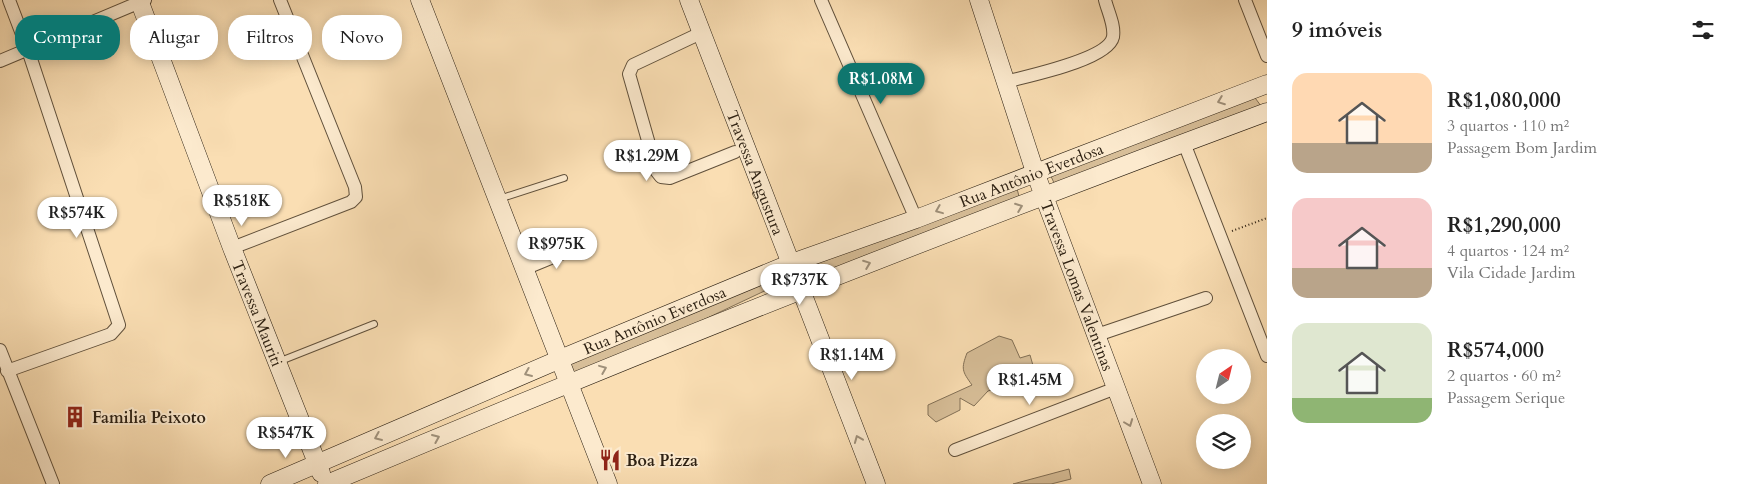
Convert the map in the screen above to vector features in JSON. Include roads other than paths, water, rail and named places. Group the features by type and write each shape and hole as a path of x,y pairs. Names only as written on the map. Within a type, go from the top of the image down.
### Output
{"street":[{"path":"9,0 15,16"},
{"path":"232,248 350,202 356,197 355,187 280,0"},
{"name":"Travessa Angustura","path":"689,0 741,150 789,264 876,484"},
{"path":"821,0 916,219"},
{"name":"Travessa Lomas Valentinas","path":"979,0 1034,172 1152,484"},
{"path":"1005,82 1088,58 1107,47 1113,38 1113,26 1105,0"},
{"path":"1245,0 1267,56"},
{"path":"109,15 142,1"},
{"name":"Travessa Mauriti","path":"142,1 232,248 316,463 326,484"},
{"path":"416,3 563,385 596,484"},
{"path":"702,33 633,65 629,74 656,172 661,177 670,178 741,150"},
{"path":"0,61 15,55"},
{"path":"7,371 111,334 119,324 31,60"},
{"name":"Rua Antônio Everdosa","path":"283,482 316,463 554,361 789,264 916,219 1034,172 1267,84"},
{"name":"Rua Antônio Everdosa","path":"326,484 799,289 1267,112"},
{"path":"1184,143 1267,356"},
{"path":"471,147 498,200 524,269 554,361"},
{"path":"524,269 580,246"},
{"path":"1097,335 1206,298"},
{"path":"0,350 53,484"},
{"path":"563,385 608,484"},
{"path":"955,450 1116,388"}],"lane":[{"path":"498,200 564,178"},
{"path":"277,362 374,324"}],"place":[{"name":"Familia Peixoto","path":"75,417"},
{"name":"Boa Pizza","path":"610,460"}]}
